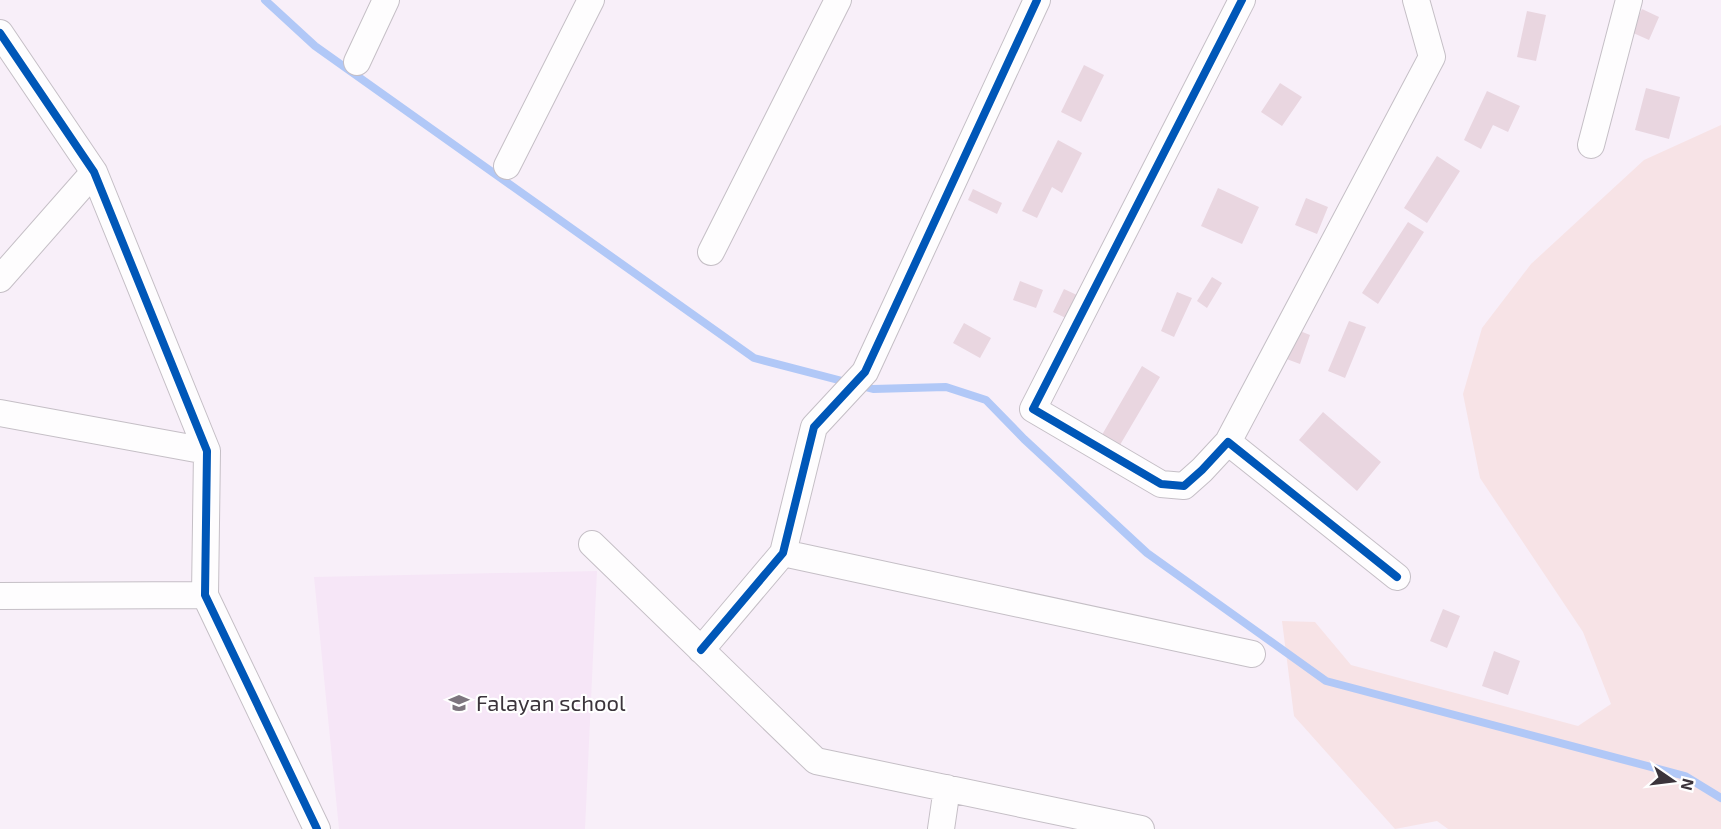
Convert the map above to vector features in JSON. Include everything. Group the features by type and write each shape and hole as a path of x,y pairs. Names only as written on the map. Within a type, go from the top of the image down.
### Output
{"street":[{"path":"357,62 386,0"},
{"path":"507,166 591,0"},
{"path":"711,252 838,0"},
{"path":"701,650 783,552 814,427 865,372 1037,0"},
{"path":"1242,0 1033,409 1161,484 1184,486 1228,442 1432,57 1416,0"},
{"path":"1592,145 1629,0"},
{"path":"0,33 94,172 207,451 205,595 316,829"},
{"path":"0,279 94,172"},
{"path":"0,413 207,451"},
{"path":"1228,442 1397,577"},
{"path":"592,544 816,760 1141,829"},
{"path":"783,552 1252,654"},
{"path":"0,596 205,595"},
{"path":"940,829 947,788"}],"shaded area":[{"path":"1721,125 1721,829 1448,829 1437,821 1395,829 1294,716 1282,621 1315,622 1351,665 1578,726 1611,704 1583,632 1480,478 1463,394 1482,328 1531,264 1644,160"},
{"name":"Falayan school","path":"597,571 585,829 339,829 314,577"}],"building":[{"path":"1642,9 1659,17 1649,40 1631,32"},
{"path":"1527,11 1546,15 1536,61 1517,57"},
{"path":"1084,65 1104,75 1081,122 1061,112"},
{"path":"1280,83 1302,97 1282,126 1261,112"},
{"path":"1646,88 1680,97 1669,139 1635,130"},
{"path":"1487,91 1520,106 1508,132 1493,125 1481,149 1464,140"},
{"path":"1058,140 1082,153 1062,193 1052,187 1037,218 1022,211"},
{"path":"1437,156 1460,171 1427,223 1404,208"},
{"path":"1218,188 1259,207 1242,244 1201,226"},
{"path":"973,189 1002,203 997,214 968,200"},
{"path":"1306,198 1328,207 1317,234 1295,225"},
{"path":"1408,222 1424,232 1378,304 1362,293"},
{"path":"1212,277 1222,283 1207,308 1197,301"},
{"path":"1020,281 1043,290 1036,308 1013,300"},
{"path":"1064,289 1079,296 1068,319 1053,312"},
{"path":"1177,292 1192,298 1174,337 1161,331"},
{"path":"1349,321 1366,327 1345,378 1328,371"},
{"path":"964,323 991,338 980,358 953,343"},
{"path":"1295,329 1310,335 1300,364 1284,358"},
{"path":"1142,366 1160,377 1117,450 1099,440"},
{"path":"1323,412 1381,462 1357,491 1299,440"},
{"path":"1443,609 1460,616 1447,648 1430,641"},
{"path":"1494,651 1520,661 1508,695 1482,686"}],"waterway":[{"path":"265,0 315,46 754,358 873,389 946,387 986,400 1024,439 1147,553 1326,681 1685,776 1721,798"}],"cycle path":[{"path":"701,650 783,553 814,427 865,372 1037,0"},
{"path":"1242,0 1033,409 1161,484 1184,486 1228,442 1397,577"},
{"path":"0,33 94,172 207,451 205,595 317,829"}],"place":[{"name":"Falayan school","path":"459,703"}]}
